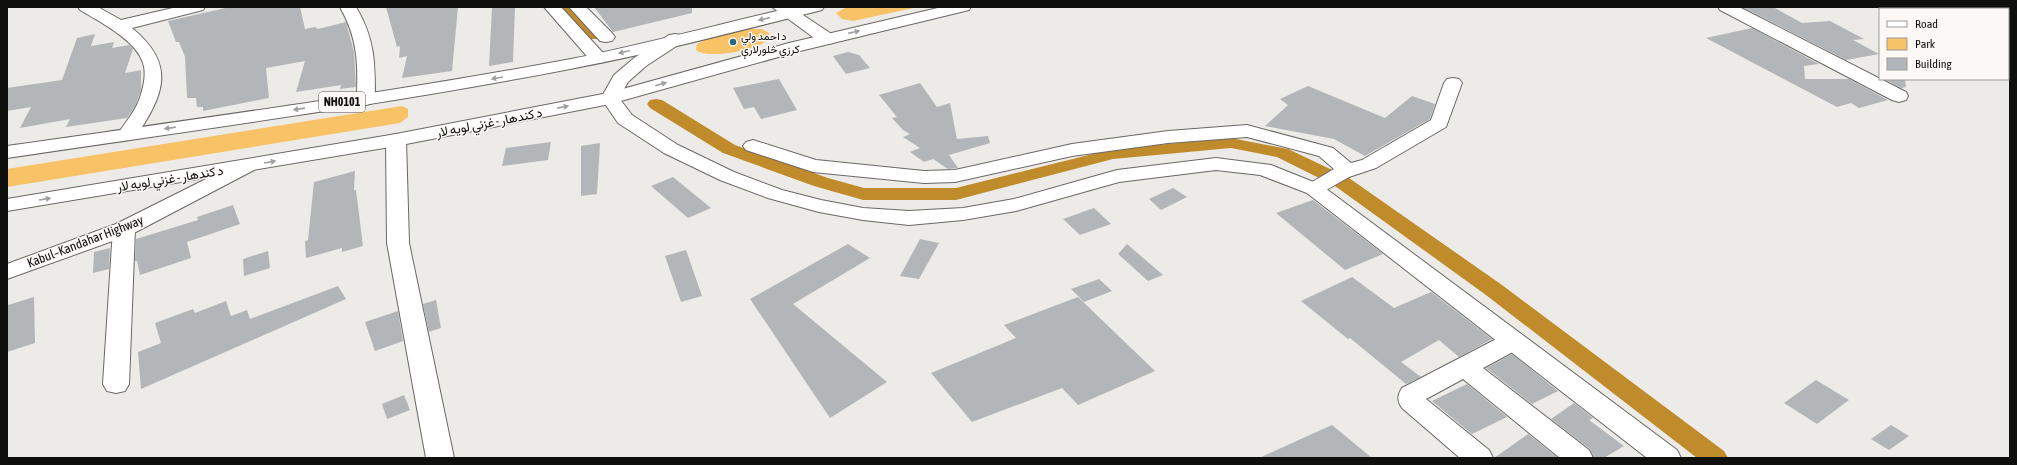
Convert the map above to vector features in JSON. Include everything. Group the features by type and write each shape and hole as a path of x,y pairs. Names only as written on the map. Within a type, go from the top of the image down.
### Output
{"main road":[{"path":"86,7 120,26 136,40 152,63 153,80 148,101 128,134"},
{"path":"120,26 197,7"},
{"path":"348,7 358,21 366,48 366,99"},
{"path":"552,7 598,58"},
{"path":"577,7 606,37"},
{"name":"NH0101","path":"7,152 366,99 539,70 676,40 785,10 816,7"},
{"name":"د کندهار - غزني لويه لار","path":"7,205 396,140 610,98 826,39 963,7"},
{"path":"1726,7 1899,96"},
{"path":"785,10 826,39"},
{"path":"676,40 640,62 620,79 610,98 625,119 671,149 727,176 776,194 819,206 863,214 909,218 963,214 1016,205 1117,176 1216,164 1333,178 1368,164 1439,123 1453,83"},
{"path":"753,146 813,166 924,177 955,176 1072,150 1168,137 1247,131 1326,152 1333,178 1513,341 1667,458"},
{"path":"396,140 398,242 440,458"},
{"name":"Kabul–Kandahar Highway","path":"7,272 124,229 247,166"},
{"path":"116,384 124,229"},
{"path":"1479,458 1411,401 1410,395 1513,341"},
{"path":"1464,366 1579,458"}],"green space":[{"path":"847,7 918,7 853,21 842,19 836,13"},
{"path":"750,29 762,29 769,33 769,39 755,47 721,54 702,53 696,50 697,44 711,37"},
{"path":"402,106 408,109 408,117 400,123 7,187 7,169"}],"building":[{"path":"230,7 300,7 305,29 315,27 318,29 346,22 354,52 356,87 340,89 341,85 296,92 305,61 266,68 269,98 203,111 203,107 197,107 196,98 187,98 185,57 179,42 176,42 168,21"},
{"path":"386,7 458,7 452,71 402,78 407,56 399,58 400,46 397,47"},
{"path":"492,7 515,7 513,62 489,66"},
{"path":"594,7 692,7 692,13 613,32"},
{"path":"1742,7 1773,7 1802,23 1830,21 1864,39 1853,40 1879,54 1846,60"},
{"path":"1752,28 1819,64 1804,66 1805,79 1849,79 1888,100 1859,108 1851,103 1837,107 1706,38"},
{"path":"95,34 91,46 114,42 112,48 129,45 133,49 125,73 141,70 141,89 136,104 127,118 66,127 70,119 20,128 31,107 7,111 7,88 62,80 77,38"},
{"path":"848,52 859,55 870,68 846,74 833,56"},
{"path":"779,79 797,110 761,119 754,107 744,109 733,88"},
{"path":"1886,80 1905,80 1906,87 1901,88"},
{"path":"920,83 937,107 950,103 957,139 988,136 990,143 949,155 958,168 948,169 933,159 924,162 910,152 920,148 903,137 910,134 903,130 892,118 897,117 879,95"},
{"path":"1308,86 1385,118 1412,96 1435,104 1430,119 1365,156 1334,139 1265,126 1288,105 1280,99"},
{"path":"551,142 548,160 502,166 506,148"},
{"path":"600,143 597,194 581,196 581,146"},
{"path":"355,171 354,190 356,190 363,246 342,252 342,248 306,258 305,241 308,240 314,182"},
{"path":"673,177 711,208 688,218 651,186"},
{"path":"1173,188 1187,197 1161,210 1149,199"},
{"path":"1313,200 1383,254 1345,270 1276,213"},
{"path":"233,205 240,224 187,242 191,258 140,275 137,261 135,261 136,239 198,220 197,217"},
{"path":"1094,208 1111,224 1080,235 1063,219"},
{"path":"920,239 939,243 919,279 900,276"},
{"path":"848,244 870,258 793,304 887,382 830,418 750,299"},
{"path":"1127,244 1163,275 1148,281 1118,254"},
{"path":"110,248 109,269 93,273 94,252"},
{"path":"686,250 702,296 681,302 665,256"},
{"path":"268,251 270,268 244,276 243,259"},
{"path":"1352,277 1394,308 1431,292 1492,339 1459,357 1439,340 1401,362 1421,377 1406,384 1350,338 1348,339 1301,301"},
{"path":"1099,279 1112,291 1084,302 1071,289"},
{"path":"338,286 346,299 141,389 138,352 161,343 155,323 193,309 195,313 226,301 231,316 247,310 250,319"},
{"path":"34,297 35,343 7,352 8,305"},
{"path":"1078,297 1155,371 1078,405 1062,388 972,422 931,373 1016,338 1004,325"},
{"path":"436,300 441,328 429,332 423,304"},
{"path":"398,311 403,341 375,351 365,322"},
{"path":"1512,354 1558,391 1532,404 1486,368"},
{"path":"1816,380 1849,400 1817,424 1784,403"},
{"path":"1467,384 1507,417 1472,434 1432,401"},
{"path":"404,395 410,410 387,419 382,404"},
{"path":"1574,403 1593,418 1589,420 1624,446 1604,458 1594,458 1590,449 1551,419"},
{"path":"1332,425 1372,458 1259,458"},
{"path":"1891,425 1909,436 1889,450 1871,439"},
{"path":"1528,434 1558,458 1494,458"}],"waterway":[{"path":"565,7 595,36"},
{"path":"656,104 729,149 821,182 863,194 956,194 1113,154 1231,143 1282,153 1342,182 1494,290 1715,458"}],"place":[{"name":"د احمد ولي کرزي څلورلارې","path":"733,42"}]}
